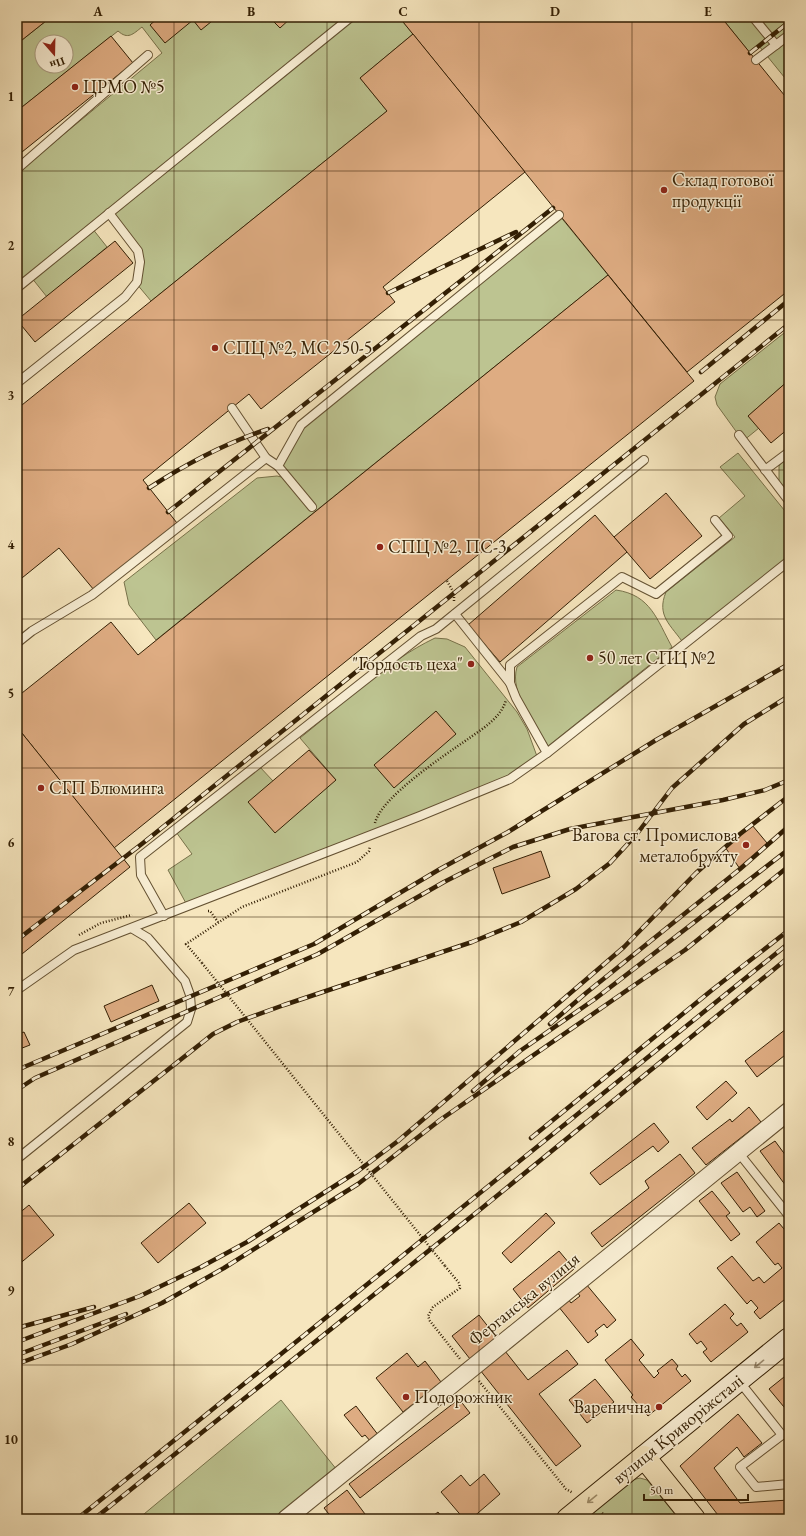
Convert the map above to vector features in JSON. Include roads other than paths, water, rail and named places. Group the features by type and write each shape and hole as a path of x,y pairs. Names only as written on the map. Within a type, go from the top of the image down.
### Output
{"main road":[{"name":"вулиця Криворіжсталі","path":"568,1519 789,1339"},
{"path":"644,1457 694,1519"}],"street":[{"name":"Ферганська вулиця","path":"286,1519 469,1369 789,1111"}],"lane":[{"path":"17,288 351,17"},
{"path":"753,17 776,45"},
{"path":"756,60 789,35"},
{"path":"17,169 148,55"},
{"path":"17,383 125,297 137,282 140,262 138,251 109,213"},
{"path":"278,466 301,425 559,215"},
{"path":"232,408 266,458 278,466 312,507"},
{"path":"739,435 789,501"},
{"path":"765,470 789,452"},
{"path":"17,643 32,631 92,595 266,458"},
{"path":"164,916 141,876 140,858 421,636 436,629 455,614 644,460"},
{"path":"510,683 510,665 622,577 656,594 728,536 715,520"},
{"path":"17,990 74,950 420,816 510,779 547,753 789,561"},
{"path":"455,614 510,683 516,698 547,753"},
{"path":"17,1159 187,1022 191,1009 190,995 185,981 148,938 132,928"},
{"path":"738,1152 789,1216"},
{"path":"738,1381 786,1434 740,1467 756,1486 789,1484"}],"railway":[{"path":"750,53 789,22"},
{"path":"168,512 553,208"},
{"path":"388,293 516,232"},
{"path":"701,372 789,300"},
{"path":"17,940 143,843 789,324"},
{"path":"149,488 207,455 268,429"},
{"path":"17,1070 314,944 440,869 508,832 656,740 789,664"},
{"path":"17,1189 213,1034 237,1022 284,1005 472,942 521,922 576,889 610,863 636,835 672,788 744,724 789,696"},
{"path":"17,1090 35,1078 318,954 444,882 513,847 570,829 723,800 765,790 789,780"},
{"path":"17,1342 140,1296 201,1267 247,1242 358,1171 398,1141 624,947 696,873 740,834 789,796"},
{"path":"550,1024 586,993 740,869 789,826"},
{"path":"473,1091 520,1051 595,999 789,849"},
{"path":"17,1364 72,1344 162,1303 224,1268 358,1184 440,1120 685,950 789,866"},
{"path":"531,1138 712,990 789,930"},
{"path":"77,1519 789,943"},
{"path":"94,1519 482,1208 789,957"},
{"path":"17,1328 94,1307"},
{"path":"17,1355 126,1314"}],"place":[{"name":"ЦРМО №5","path":"75,87"},
{"name":"Склад готової продукції","path":"664,190"},
{"name":"СПЦ №2, МС 250-5","path":"215,348"},
{"name":"СПЦ №2, ПС-3","path":"380,547"},
{"name":"50 лет СПЦ №2","path":"590,658"},
{"name":"\"Гордость цеха\"","path":"471,664"},
{"name":"СГП Блюминга","path":"41,788"},
{"name":"Вагова ст. Промислова металобрухту","path":"746,845"},
{"name":"Подорожник","path":"406,1397"},
{"name":"Варенична","path":"659,1407"}]}
